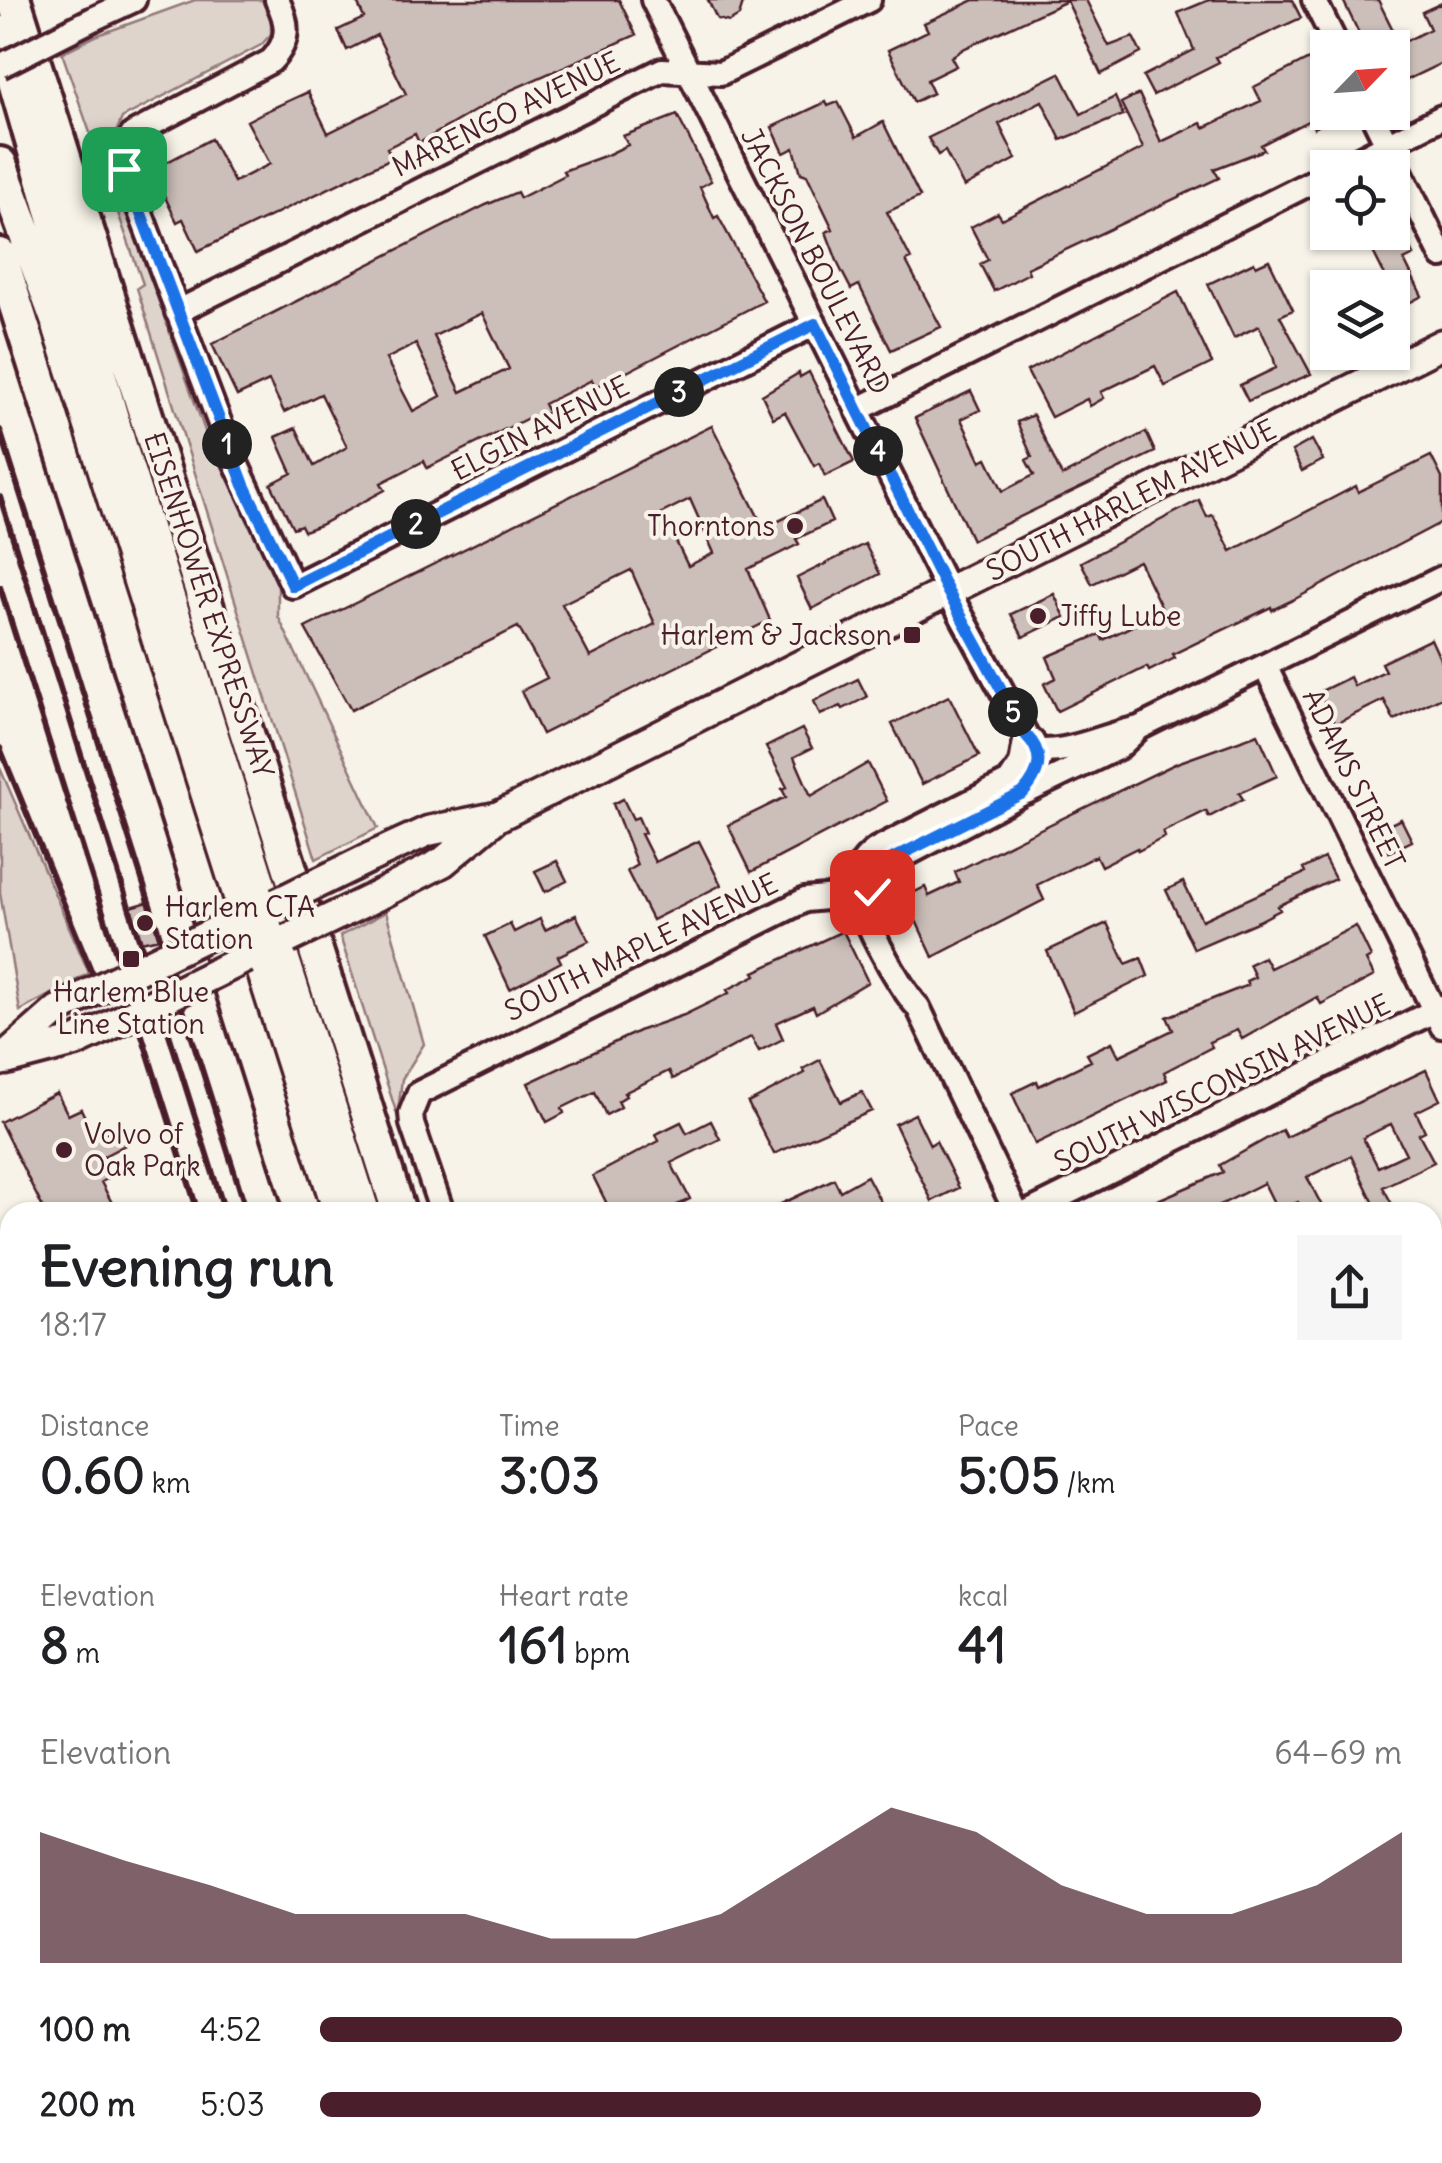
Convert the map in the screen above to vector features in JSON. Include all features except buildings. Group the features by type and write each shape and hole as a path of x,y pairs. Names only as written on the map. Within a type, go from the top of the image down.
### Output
{"highway":[{"name":"EISENHOWER EXPRESSWAY","path":"14,0 397,1202"},
{"path":"0,29 256,912"},
{"path":"0,164 59,325 268,949 360,1202"},
{"path":"0,255 300,1202"},
{"path":"268,949 337,1202"}],"main road":[{"name":"SOUTH HARLEM AVENUE","path":"0,1061 75,1042 380,894 444,862 497,816 1442,344"},
{"name":"SOUTH HARLEM AVENUE","path":"0,1061 58,1010 88,994 428,830 497,816"}],"street":[{"path":"0,66 134,0"},
{"path":"176,312 124,169 126,144 143,128 271,61 286,40 287,28 277,0"},
{"name":"JACKSON BOULEVARD","path":"653,0 1029,750"},
{"name":"MARENGO AVENUE","path":"176,312 662,70 721,73 868,0"},
{"path":"1314,0 1329,30"},
{"path":"1376,150 1442,117"},
{"path":"1380,130 1442,256"},
{"path":"857,410 1310,183"},
{"name":"ELGIN AVENUE","path":"176,312 244,485 293,586 815,324"},
{"path":"1029,750 1084,746 1112,733 1139,728 1442,578"},
{"name":"ADAMS STREET","path":"1265,666 1440,1015"},
{"path":"865,895 892,859 1119,747 1139,728"},
{"path":"1023,793 1038,771 1029,750"},
{"path":"1011,1202 918,1007 905,994 856,880 866,858 1009,782 1029,750"},
{"name":"SOUTH MAPLE AVENUE","path":"439,1202 412,1124 411,1113 420,1093 805,900 865,895"},
{"name":"SOUTH WISCONSIN AVENUE","path":"1049,1202 1440,1015"}],"shaded area":[{"path":"195,0 262,0 271,20 271,34 261,45 122,118 111,145 111,167 206,434 278,581 278,616 378,828 316,859 137,288 143,284 62,53 98,35"},
{"path":"0,768 89,973 20,1011 0,893"},
{"path":"386,912 424,1044 402,1079 398,1111 430,1202 425,1202 340,936"}],"railway":[{"path":"0,430 244,1202"},
{"path":"0,497 222,1202"},
{"path":"0,587 195,1202"},
{"path":"0,748 102,997"}],"place":[{"name":"Thorntons","path":"795,526"},
{"name":"Jiffy Lube","path":"1038,616"},
{"name":"Harlem & Jackson","path":"912,635"},
{"name":"Harlem CTA Station","path":"145,923"},
{"name":"Harlem Blue Line Station","path":"131,959"},
{"name":"Volvo of Oak Park","path":"64,1150"}],"route":[{"path":"124,169 244,485 293,586 815,324 948,592 1026,735 1037,746 1040,758 1038,771 1023,793 892,859 874,878 872,892"}]}
